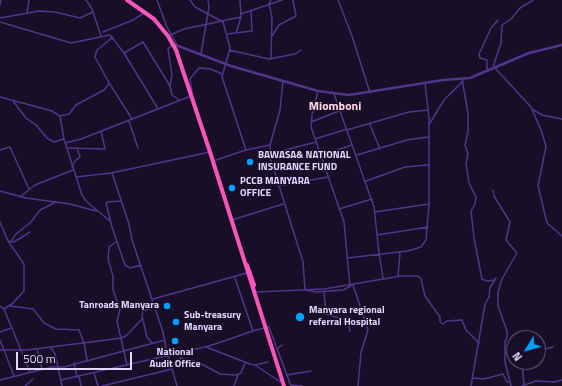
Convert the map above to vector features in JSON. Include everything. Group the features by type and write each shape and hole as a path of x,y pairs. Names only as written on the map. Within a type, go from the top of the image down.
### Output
{"highway":[{"path":"126,0 146,12 170,35 175,44 241,251 256,292 284,386"}],"street":[{"path":"0,5 1,0"},
{"path":"27,12 29,0"},
{"path":"86,0 93,12 101,36"},
{"path":"158,0 170,35 184,29 206,25 251,12 282,0"},
{"path":"190,0 194,7 222,20 227,34 229,50 222,74 246,150"},
{"path":"201,54 210,5 208,0"},
{"path":"236,33 241,15 240,0"},
{"path":"271,0 271,59"},
{"path":"272,36 279,25 296,16 293,0"},
{"path":"338,0 352,36 370,93"},
{"path":"494,68 501,43 502,24 510,19 520,8 533,0"},
{"path":"0,18 27,12 55,12 80,18 93,12"},
{"path":"103,32 134,20 146,12"},
{"path":"227,34 252,31 251,12"},
{"path":"487,72 487,60 480,58 479,54 491,28 498,20"},
{"path":"0,22 70,43 106,34"},
{"path":"99,31 113,37 158,109"},
{"path":"113,37 99,48 95,54 98,63 132,119"},
{"path":"124,54 143,42 170,86 173,96 179,100"},
{"path":"170,86 172,75 168,49 175,44 224,64 283,81 318,91 353,95 426,83 463,80 487,72 529,53 562,45"},
{"path":"229,50 271,59 297,54 301,50"},
{"path":"65,143 129,121 191,95 193,90 190,79 200,68 211,69 222,74"},
{"path":"494,68 531,107 542,115 562,119"},
{"path":"429,124 444,100 463,80"},
{"path":"463,80 467,100 468,128 465,143 468,154 466,163 469,183 476,197 475,204 471,210 474,238 482,279 487,281 495,279 485,304 471,386"},
{"path":"283,81 280,110 270,145 270,154 278,186 303,262 305,290"},
{"path":"347,258 400,253 418,249 426,240 429,204 429,124 426,83"},
{"path":"0,97 52,111 60,116 69,114 76,105 104,90 110,84"},
{"path":"318,91 311,122 316,141 340,209 345,230 351,286 368,330 361,352 358,386"},
{"path":"334,94 372,199 375,212 379,255 384,279"},
{"path":"11,100 26,118 36,125 47,138 54,142 64,139"},
{"path":"531,107 546,144 538,186 544,216 550,227 562,236"},
{"path":"270,154 316,141 347,129 370,124 409,112 428,110"},
{"path":"311,122 340,111"},
{"path":"60,116 66,148 82,195 87,202 106,220 110,221"},
{"path":"129,121 138,148"},
{"path":"370,124 380,149"},
{"path":"66,148 105,149 101,131"},
{"path":"357,155 407,140 428,137"},
{"path":"213,161 246,150 270,145"},
{"path":"321,155 352,145"},
{"path":"0,150 10,147 29,189"},
{"path":"20,196 44,181 72,169 75,161 80,157 77,148"},
{"path":"76,178 112,173 210,152"},
{"path":"366,181 398,169 428,165"},
{"path":"112,173 122,201 132,240 153,299 177,386"},
{"path":"278,186 329,177"},
{"path":"494,190 494,197 510,222 506,240 517,254 502,279 498,292 498,306 507,331 505,342 506,371 511,386"},
{"path":"0,192 98,211"},
{"path":"340,209 372,199"},
{"path":"122,201 106,202 116,242 126,267 141,265"},
{"path":"11,242 15,234 31,222 40,210 57,202"},
{"path":"232,220 284,203"},
{"path":"375,212 429,204"},
{"path":"0,222 8,241 24,264 24,290 10,306 4,309"},
{"path":"377,235 428,227"},
{"path":"8,241 11,242 18,240 30,232"},
{"path":"116,242 109,247 108,259 113,276 113,290 120,309 117,321 128,364"},
{"path":"398,276 400,253"},
{"path":"153,299 249,272"},
{"path":"256,292 351,286 406,275 420,277 424,294 439,315 440,322 443,324 447,321 462,320 466,330 479,343"},
{"path":"235,277 253,331"},
{"path":"305,290 324,292 346,290 351,286"},
{"path":"324,292 326,314 345,320 348,323 350,331"},
{"path":"0,306 4,309 30,372"},
{"path":"10,306 32,309 44,323 56,329 79,330 84,343 87,360"},
{"path":"150,309 143,311 142,319 147,338 152,343"},
{"path":"0,350 50,348 122,338 128,335 142,319"},
{"path":"61,380 205,346 266,326 270,329 291,385 302,386"},
{"path":"0,332 12,328"},
{"path":"0,340 14,376"},
{"path":"0,380 165,340"},
{"path":"270,341 276,346"},
{"path":"277,349 282,345"},
{"path":"205,346 245,363 255,365 268,362"},
{"path":"546,349 553,347"},
{"path":"50,348 54,351 62,386"},
{"path":"37,349 42,369"},
{"path":"171,366 180,358 198,362 220,374 238,374"},
{"path":"74,363 81,386"},
{"path":"234,386 238,374 245,363"},
{"path":"255,365 284,386"},
{"path":"102,386 172,369"},
{"path":"522,370 523,385 536,381 554,382 562,380"},
{"path":"287,375 311,371"},
{"path":"94,373 98,386"},
{"path":"473,378 484,379 503,374 507,382 510,382"},
{"path":"25,386 33,379"}],"place":[{"name":"BAWASA& NATIONAL INSURANCE FUND","path":"250,162"},
{"name":"PCCB MANYARA OFFICE","path":"232,188"},
{"name":"Tanroads Manyara","path":"167,306"},
{"name":"Manyara regional referral Hospital","path":"300,317"},
{"name":"Sub-treasury Manyara","path":"176,322"},
{"name":"National Audit Office","path":"175,341"}],"district":[{"name":"Miomboni","path":"335,107"}]}
